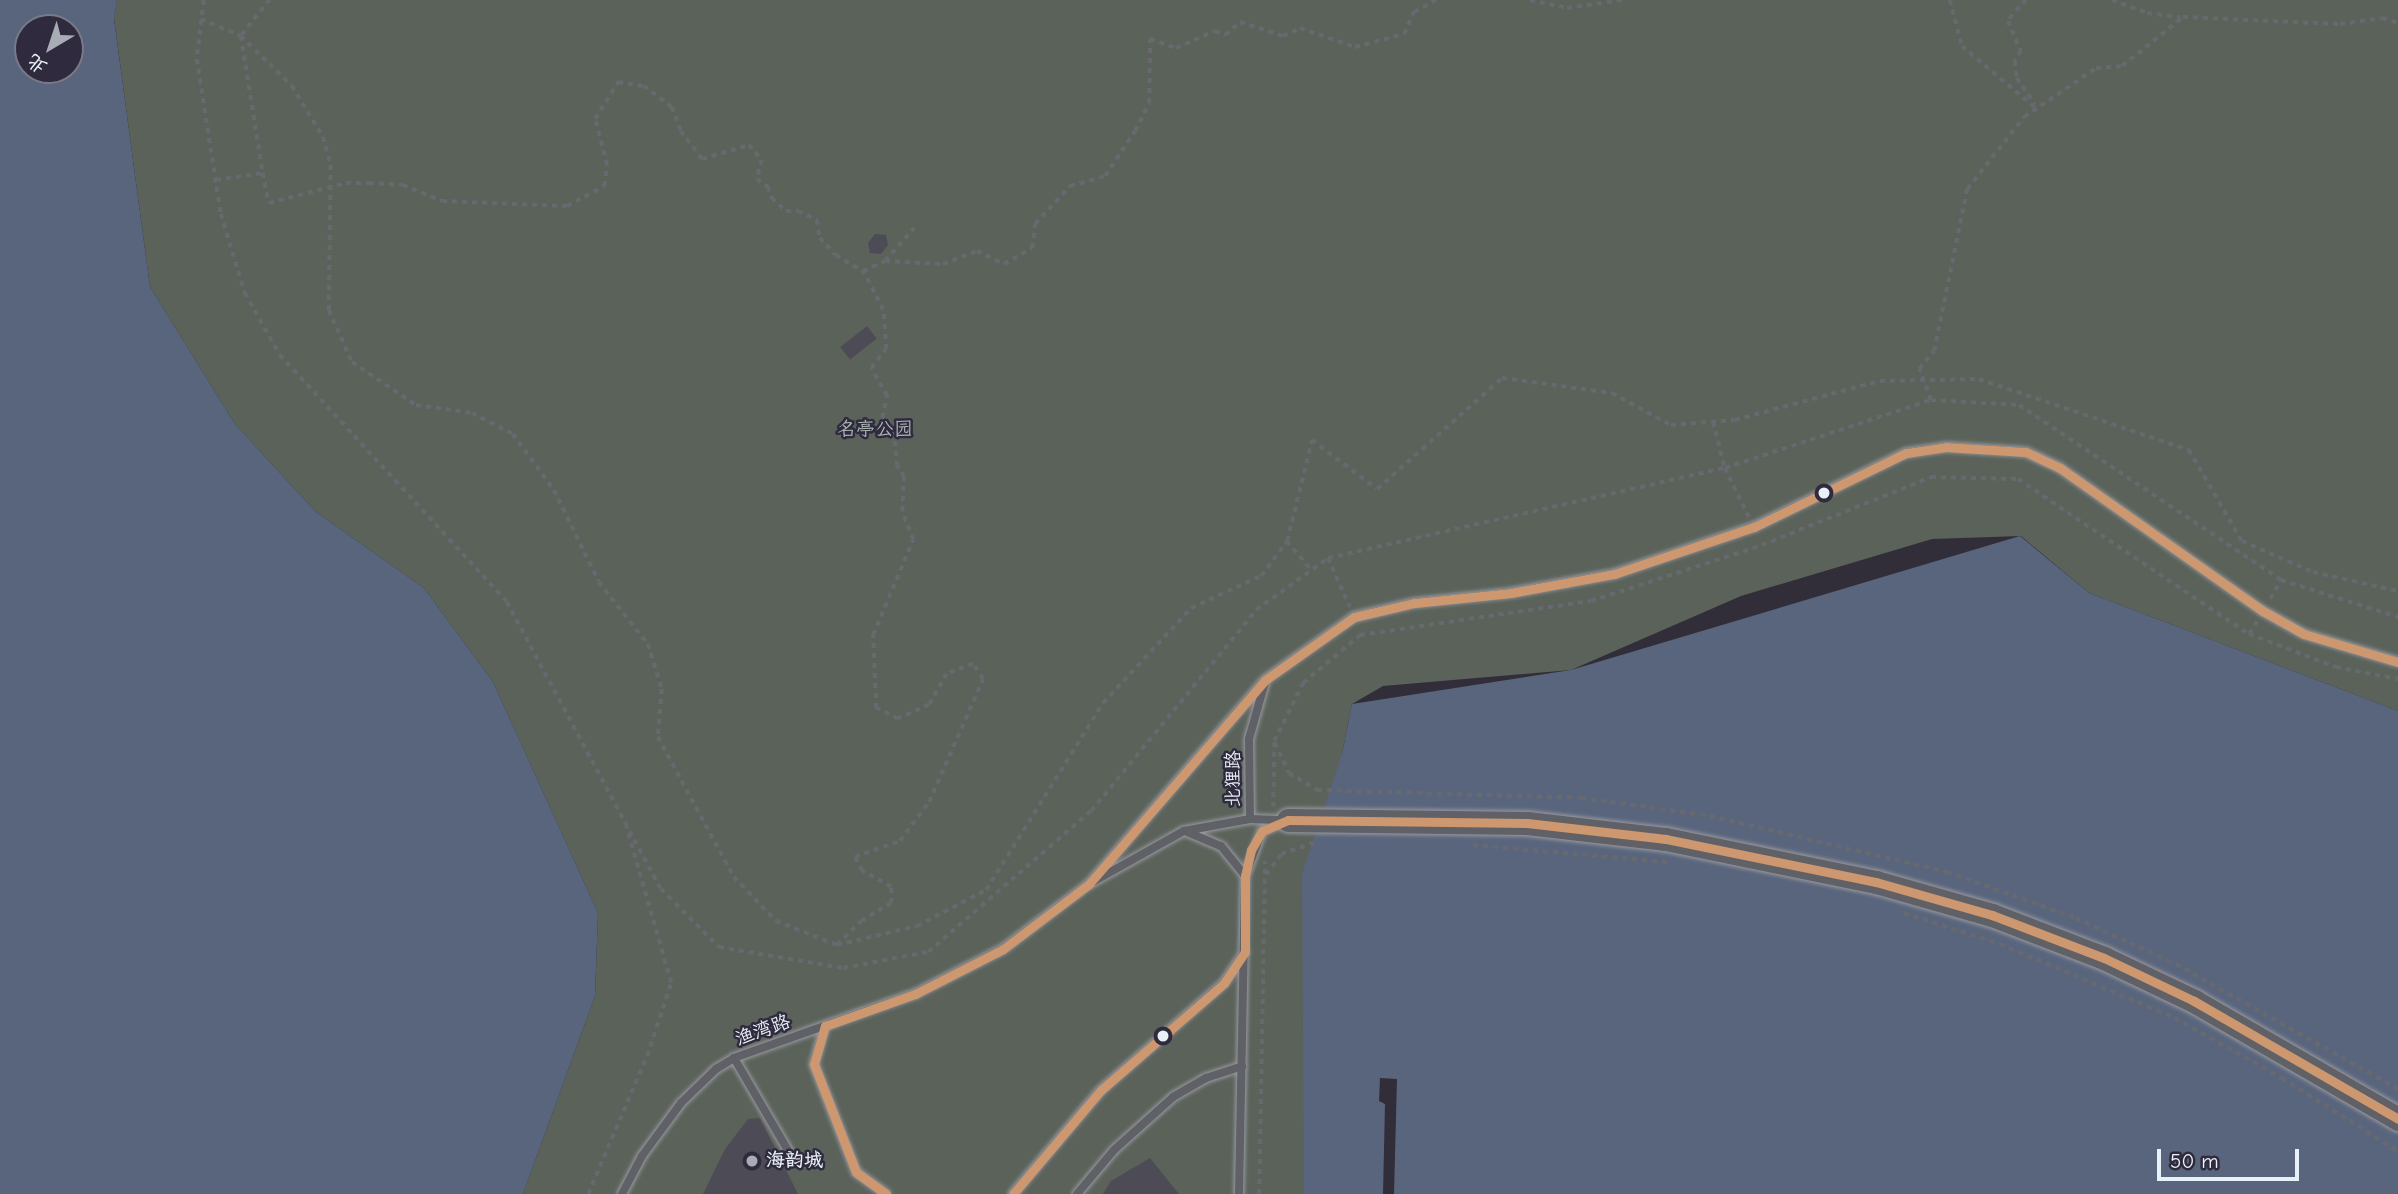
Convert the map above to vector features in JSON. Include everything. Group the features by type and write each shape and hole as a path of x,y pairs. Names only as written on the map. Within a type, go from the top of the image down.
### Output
{"street":[{"path":"1280,820 1527,823 1667,839 1876,883 1992,915 2104,958 2194,1001 2398,1119"}],"lane":[{"path":"1089,884 1265,680 1354,617 1614,574 1754,527 1906,453 1946,447 2026,452 2060,468 2304,634 2398,662"},
{"name":"北狸路","path":"1250,819 1249,739 1265,680"},
{"name":"渔湾路","path":"622,1194 642,1156 681,1103 716,1069 734,1058 915,994 1003,949 1089,884 1184,831 1250,819 1280,820"},
{"path":"1239,1194 1245,876 1262,831 1280,820"},
{"path":"1184,831 1221,846 1245,876"},
{"path":"1013,1194 1101,1090 1224,983 1245,953"},
{"path":"825,1026 814,1065 856,1172 887,1194"},
{"path":"734,1058 793,1160"},
{"path":"1077,1194 1114,1150 1173,1097 1206,1078 1242,1066"}],"path":[{"path":"204,0 197,59 215,180 245,293 280,355 507,602 661,889 719,947 843,968 928,953 1091,811 1256,610 1328,558 1725,468 1931,400 2019,405 2281,580 2398,617"},
{"path":"270,0 241,36 269,202 346,183 369,183 403,185 442,201 567,206 604,186 607,165 596,119 618,82 644,86 672,107 681,131 702,159 748,145 762,160 757,178 768,187 772,198 786,211 798,211 817,220 820,239 836,255 863,271 883,310 886,349 871,368 887,396 882,418 894,438 897,466 904,477 902,511 913,540 873,635 876,708 898,719 929,705 947,674 973,664 983,679 929,802 901,841 855,857 862,871 891,887 891,903 861,921 837,945"},
{"path":"885,261 943,264 977,251 1004,264 1032,248 1035,224 1070,186 1105,176 1135,131 1149,103 1150,39 1176,48 1215,32 1225,35 1240,22 1283,36 1300,28 1355,47 1404,34 1414,12 1436,0"},
{"path":"1530,0 1567,8 1622,0"},
{"path":"1950,0 1962,46 2038,110"},
{"path":"2026,0 2008,21 2021,51 2015,61 2017,78 2038,110"},
{"path":"2112,0 2147,13 2183,17 2340,24 2382,18 2398,23"},
{"path":"1931,400 1919,369 1934,351 1935,326 1968,189 2024,117 2038,110 2062,88 2096,68 2122,66 2183,17"},
{"path":"201,19 241,36 292,86 323,137 331,165 330,310 352,362 416,405 472,413 513,434 554,489 599,582 648,644 662,689 658,737 734,877 776,921 837,945 917,926 986,890 1103,704 1191,608 1261,576 1287,541 1312,440 1377,489 1502,378 1612,393 1671,425 1735,420 1880,381 1979,379 2189,450 2242,541 2313,572 2398,591"},
{"path":"215,180 263,173"},
{"path":"863,271 885,261 914,228"},
{"path":"1713,422 1725,468 1762,545"},
{"path":"1280,820 1274,741 1303,683 1360,635 1591,601 1762,545 1931,477 2018,479 2249,634 2336,667 2398,679"},
{"path":"1287,541 1311,570"},
{"path":"1328,558 1360,635"},
{"path":"588,1194 647,1056 671,983 624,819"},
{"path":"1259,1194 1266,875 1262,831"},
{"path":"1266,875 1290,849 1328,841"},
{"path":"1465,845 1679,864"},
{"path":"1899,912 2013,949 2175,1018 2282,1078 2398,1152"}],"green space":[{"name":"名亭公园","path":"117,0 2398,0 2398,711 2089,593 2021,536 1932,539 1741,596 1571,670 1383,686 1352,704 1342,754 1304,1194 523,1194 595,996 598,913 493,682 424,588 316,512 235,424 150,287 114,18"}],"water":[{"path":"0,0 117,0 114,19 150,287 235,424 316,512 424,588 493,682 598,913 595,996 523,1194 0,1194"},
{"path":"2020,536 2089,593 2398,711 2398,1194 1304,1194 1302,874 1342,754 1352,704 1571,670"}],"pier":[{"path":"1380,1078 1397,1079 1394,1194 1383,1194 1385,1104 1379,1101"}],"building":[{"path":"875,234 886,235 888,245 881,254 870,253 868,243"},
{"path":"867,326 877,339 850,360 840,347"},
{"name":"海韵城","path":"760,1118 798,1194 703,1194 725,1149 748,1119"},
{"path":"1150,1158 1179,1194 1103,1194 1111,1181"}],"transit line":[{"path":"886,1194 856,1172 814,1064 825,1026 915,994 1003,949 1089,884 1265,680 1354,617 1414,603 1510,593 1614,574 1754,527 1906,453 1946,447 2026,452 2060,468 2263,611 2304,634 2398,662"},
{"path":"1013,1194 1101,1090 1224,983 1245,952 1245,876 1251,850 1262,831 1288,820 1527,823 1666,839 1876,882 1992,915 2104,958 2194,1001 2398,1119"}],"place":[{"name":"海韵城","path":"752,1161"}]}
